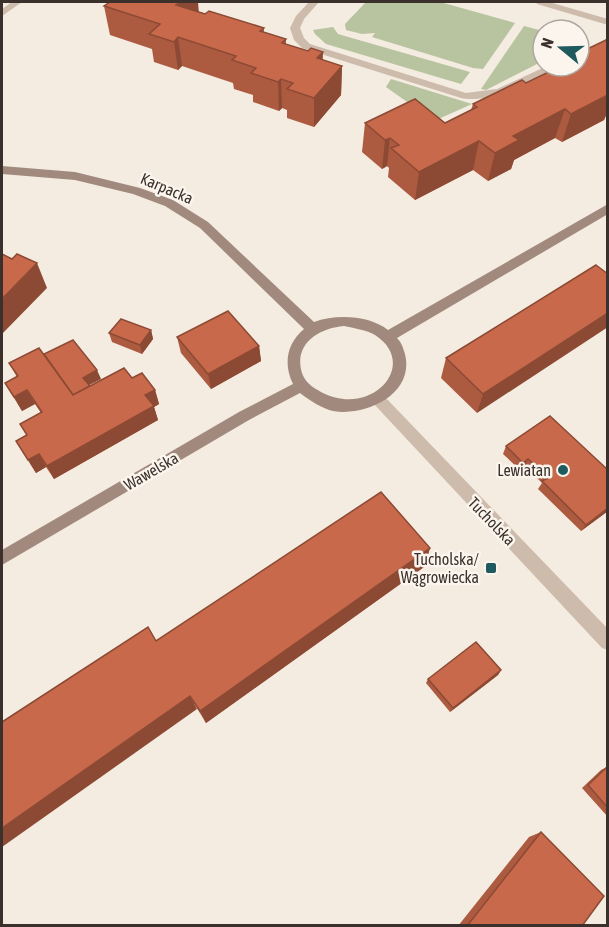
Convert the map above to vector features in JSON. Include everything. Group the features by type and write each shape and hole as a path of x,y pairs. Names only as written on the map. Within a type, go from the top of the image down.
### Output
{"street":[{"path":"2,13 17,2"},
{"path":"314,2 295,26 296,35 306,46 465,96 483,96 501,92 531,78"},
{"path":"540,2 608,22"},
{"name":"Karpacka","path":"2,170 75,176 128,189 169,203 204,225 277,292 313,329"},
{"path":"388,337 442,302 512,265 608,208"},
{"path":"352,321 376,328 388,337 401,362 399,376 391,389 378,399 363,405 346,406 329,403 314,396 302,386 295,374 293,362 295,349 302,338 313,329 328,323 352,321"},
{"name":"Wawelska","path":"2,558 235,421 302,386"},
{"name":"Tucholska","path":"378,399 608,642"}],"green space":[{"path":"366,2 440,2 515,23 483,69 473,68 372,37 375,33 362,34 346,30 345,24"},
{"path":"524,26 531,28 531,67 486,90 481,89"},
{"path":"333,27 338,34 470,72 461,84 326,44 313,30"},
{"path":"391,79 472,104 434,121 386,87"}],"building":[{"path":"110,2 180,2 176,5 205,14 209,11 264,28 260,31 286,39 282,43 308,51 311,48 323,52 317,58 342,66 314,98 287,89 293,83 281,79 278,82 251,73 256,68 232,60 236,56 178,37 174,42 149,34 160,24 104,6"},
{"path":"608,39 608,95 571,114 565,109 513,136 519,140 495,153 479,141 419,172 391,148 399,145 390,138 385,140 365,123 415,99 445,123 477,107 473,104 522,80 526,83 536,78 591,78 591,47"},
{"path":"2,254 12,259 17,254 37,263 2,299"},
{"path":"596,265 608,274 608,313 483,394 446,358"},
{"path":"228,311 259,346 208,374 177,337"},
{"path":"121,319 151,330 140,345 109,333"},
{"path":"73,340 97,370 83,378 90,386 73,395 44,354"},
{"path":"39,348 73,395 124,368 132,378 142,373 155,390 145,395 154,406 47,466 39,454 28,460 16,441 27,435 20,424 42,412 27,390 14,397 5,383 18,376 9,363"},
{"path":"550,416 608,470 608,508 586,525 542,481 548,478 528,459 523,463 506,446"},
{"path":"381,492 430,548 200,711 190,696 2,828 2,722 148,627 156,641"},
{"path":"476,642 501,670 453,708 428,679"},
{"path":"608,767 608,808 588,785"},
{"path":"541,832 604,896 582,926 467,926"}],"place":[{"name":"Lewiatan","path":"563,470"},
{"name":"Tucholska/ Wągrowiecka","path":"491,568"}]}
